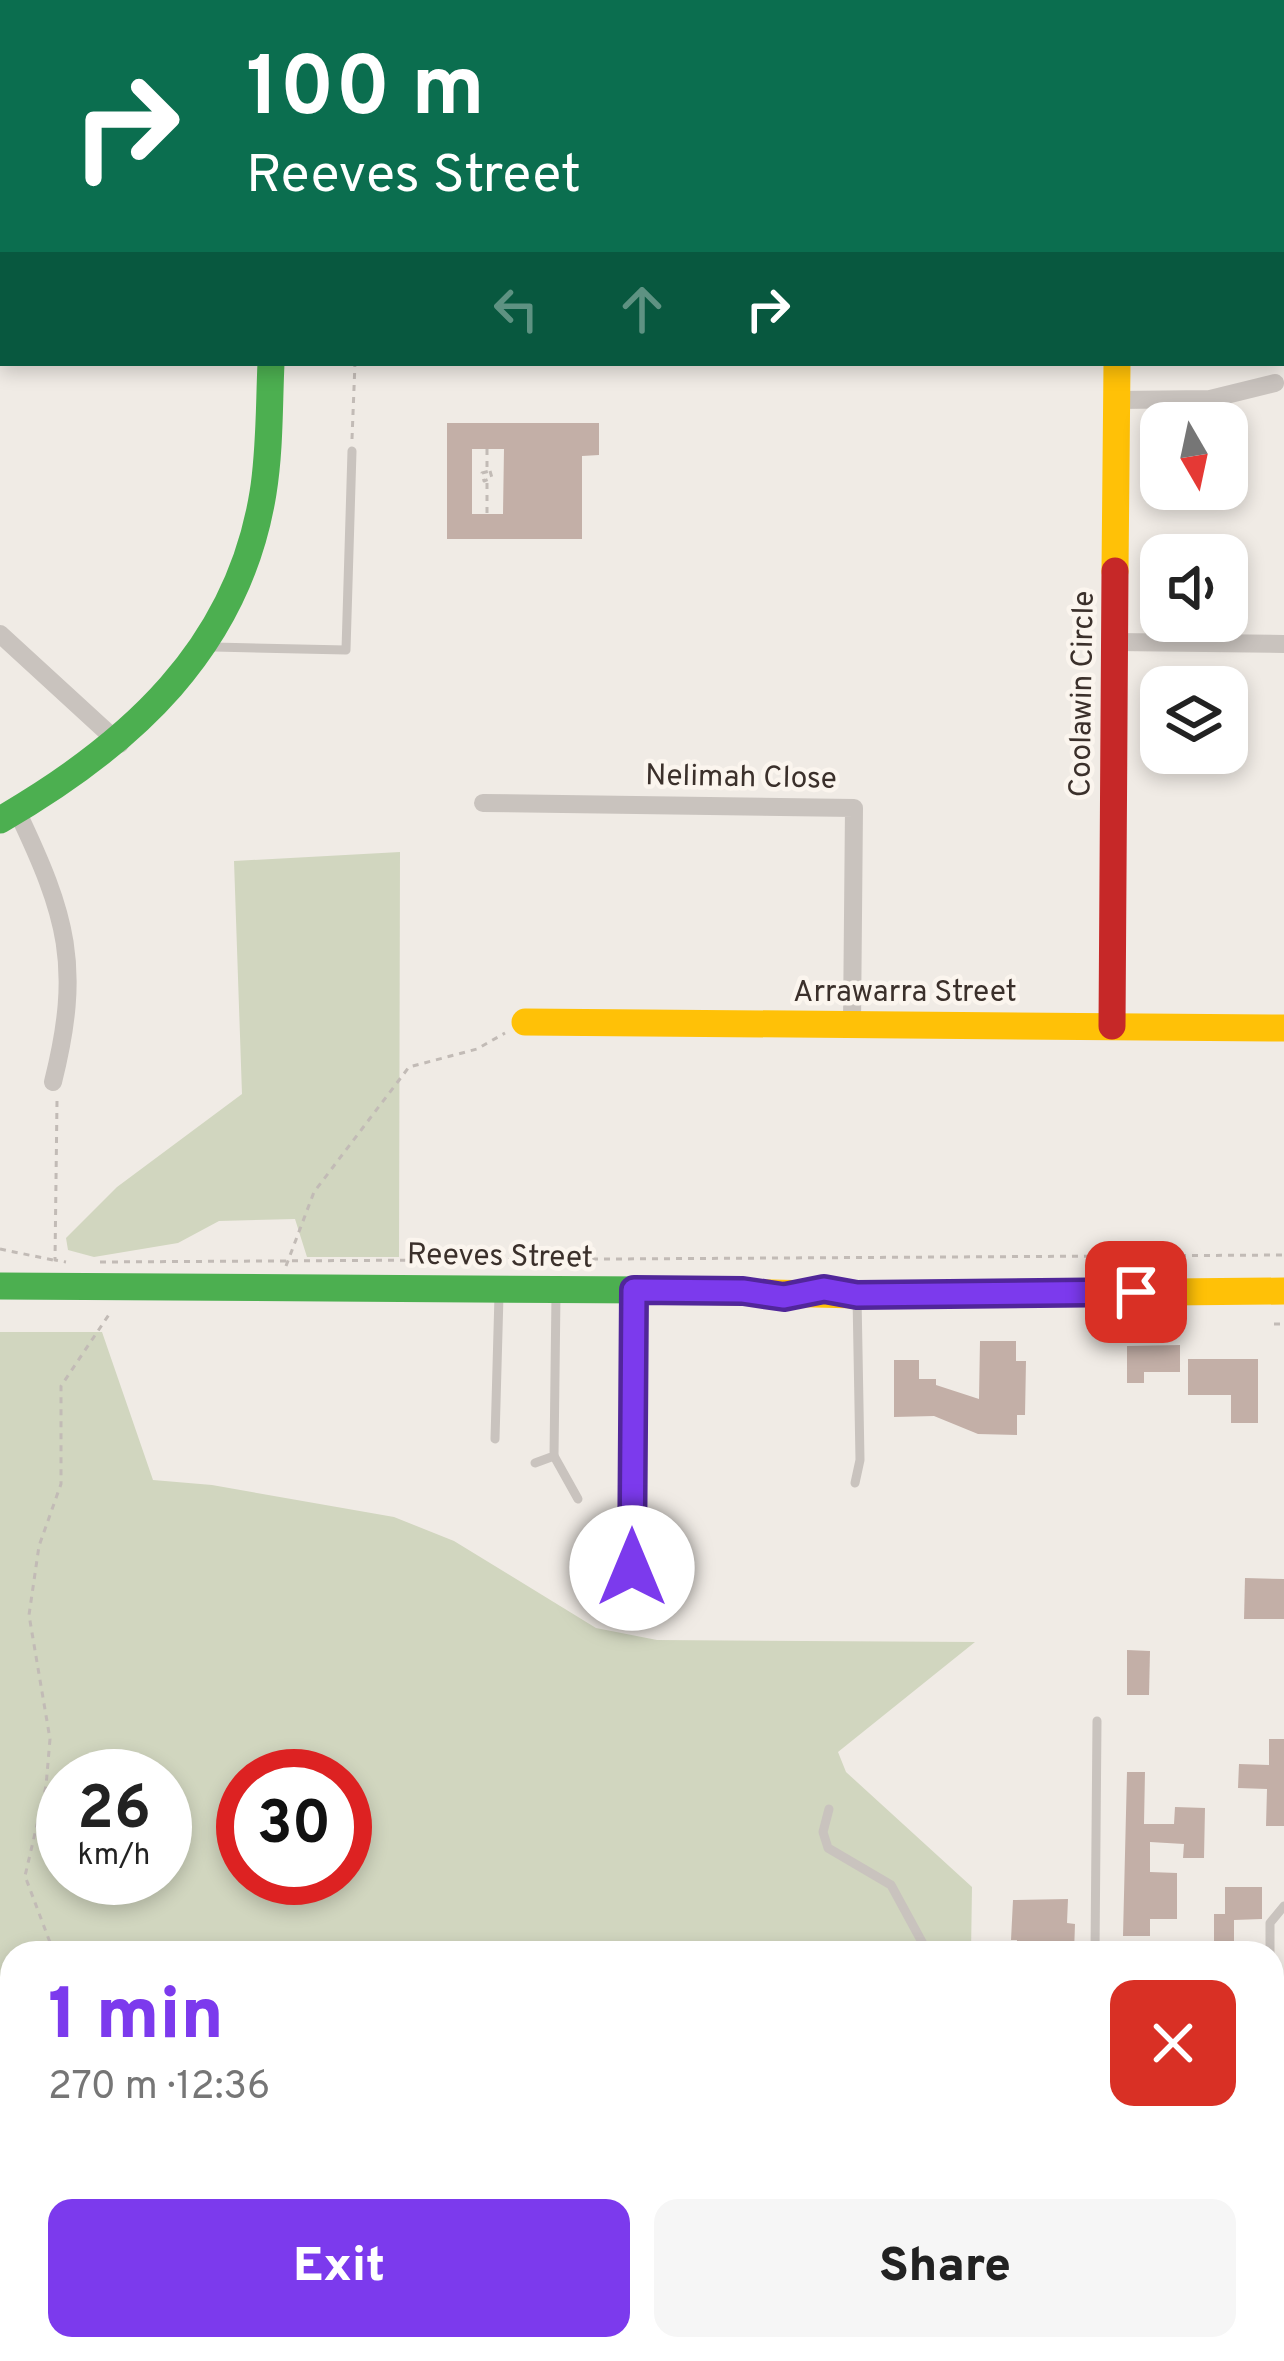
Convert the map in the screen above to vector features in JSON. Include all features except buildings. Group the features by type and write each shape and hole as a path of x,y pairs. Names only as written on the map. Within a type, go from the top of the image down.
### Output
{"street":[{"path":"53,1082 68,1023 70,955 51,880 9,815 120,744 156,712 206,647 238,580 257,520 266,467 271,366"},
{"name":"Coolawin Circle","path":"1112,1026 1117,366"},
{"path":"1118,400 1210,399 1275,383"},
{"path":"0,634 120,744"},
{"path":"1115,642 1284,644"},
{"name":"Nelimah Close","path":"483,802 854,808 852,1024"},
{"name":"Arrawarra Street","path":"525,1022 1284,1028"},
{"name":"Reeves Street","path":"0,1286 284,1271 500,1288 743,1291 784,1297 824,1289 857,1295 1284,1292"},
{"path":"632,1568 634,1290"},
{"path":"632,1541 670,1541"}],"lane":[{"path":"206,647 346,650 352,451"},
{"path":"495,1439 500,1288"},
{"path":"556,1289 554,1456 578,1499"},
{"path":"856,1483 860,1460 857,1295"},
{"path":"535,1463 554,1456"},
{"path":"1095,1941 1097,1720"},
{"path":"829,1809 824,1832 828,1848 891,1885 921,1941"},
{"path":"1270,1941 1270,1923 1284,1906"}],"path":[{"path":"352,451 355,366"},
{"path":"487,449 487,471 503,476"},
{"path":"481,477 487,471"},
{"path":"487,514 487,482 492,476"},
{"path":"472,477 487,482"},
{"path":"284,1271 314,1192 409,1067 477,1049 525,1022"},
{"path":"53,1082 59,1114 55,1260"},
{"path":"0,1249 69,1262"},
{"path":"91,1262 284,1271 1284,1255"},
{"path":"50,1941 25,1876 46,1786 50,1738 29,1615 39,1546 61,1484 61,1386 115,1306 99,1306"},
{"path":"1274,1324 1284,1324"}],"green space":[{"path":"400,852 399,1257 307,1257 295,1219 219,1221 178,1243 94,1257 68,1250 66,1238 117,1187 242,1094 234,861"},
{"path":"0,1332 102,1332 153,1480 212,1485 394,1517 454,1541 596,1628 657,1640 975,1642 838,1752 846,1772 972,1887 971,1941 0,1941"}],"traffic: fast":[{"path":"0,820 48,791 134,724 203,645 230,599 250,548 265,477 271,366"},
{"path":"0,1286 649,1290"}],"traffic: slow":[{"path":"1115,571 1117,366"},
{"path":"525,1022 1284,1028"},
{"path":"649,1290 857,1295 1284,1291"}],"traffic: jam":[{"path":"1112,1026 1115,571"}],"route":[{"path":"632,1568 634,1290 743,1291 784,1297 824,1289 857,1295 1136,1292"}]}
